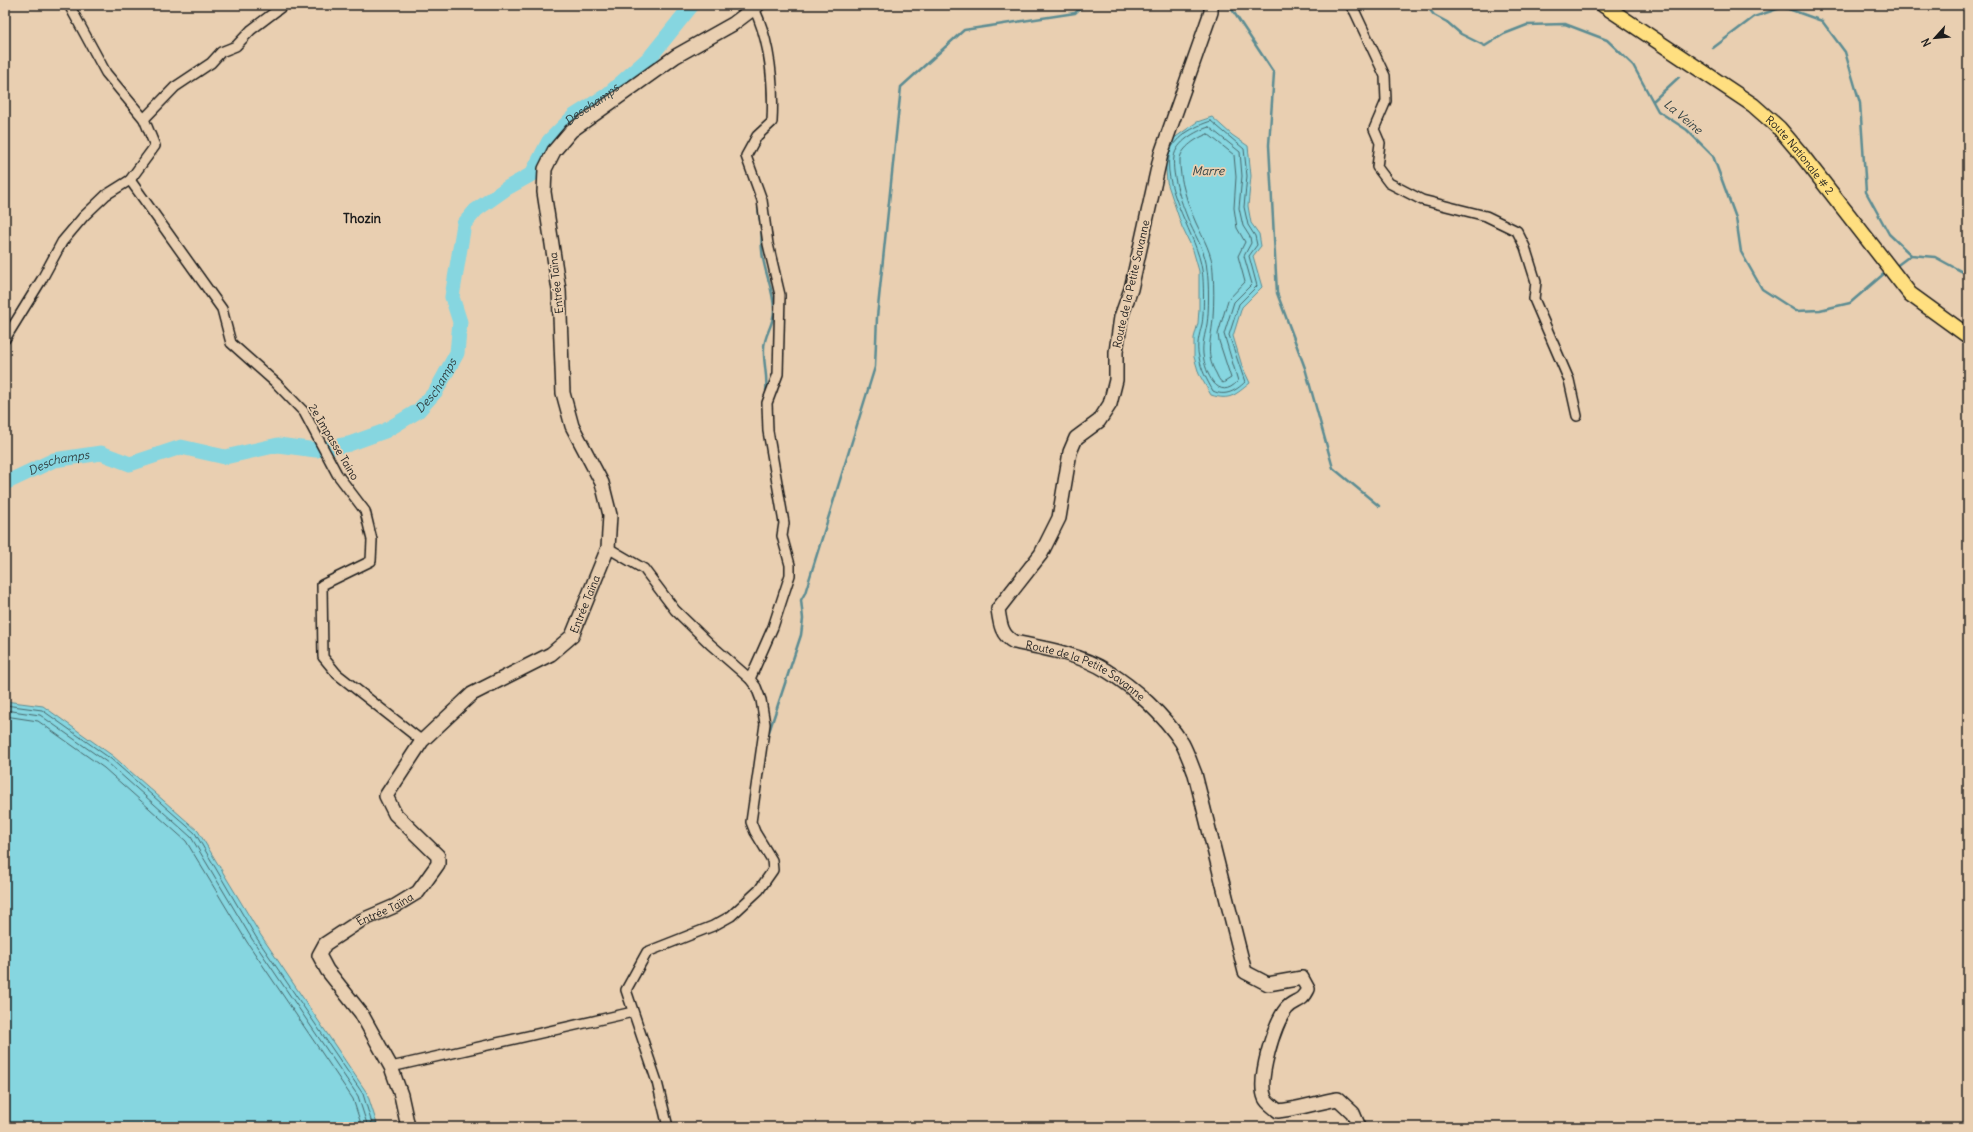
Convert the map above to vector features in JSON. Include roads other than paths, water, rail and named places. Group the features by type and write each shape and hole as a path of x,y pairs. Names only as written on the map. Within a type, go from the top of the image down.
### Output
{"main road":[{"name":"Route Nationale # 2","path":"1603,5 1753,106 1779,128 1910,294 1968,336"}],"street":[{"path":"5,339 42,279 62,242 84,216 106,195 130,180 155,146 144,119 106,73 69,5"},
{"path":"144,119 175,87 212,63 221,52 236,46 251,30 284,5"},
{"name":"Route de la Petite Savanne","path":"1211,5 1211,12 1159,160 1132,289 1121,317 1116,352 1116,380 1110,404 1100,421 1076,438 1070,452 1059,518 1041,554 998,609 1000,625 1007,638 1014,642 1062,653 1107,670 1158,713 1182,743 1195,774 1245,972 1268,984 1302,978 1308,988 1303,998 1287,1008 1278,1024 1262,1081 1265,1098 1278,1111 1296,1109 1320,1102 1338,1099 1353,1113 1359,1127"},
{"path":"1350,5 1355,12 1385,76 1386,101 1374,129 1380,143 1377,167 1390,183 1422,200 1486,216 1517,231 1525,248 1536,282 1534,299 1569,380 1577,416"},
{"path":"750,679 773,627 790,575 790,565 782,536 784,523 768,431 767,403 778,374 780,295 768,244 762,200 746,156 757,136 772,122 772,75 766,36 756,6"},
{"name":"Entrée Taïna","path":"408,1127 401,1095 391,1067 361,1013 327,970 319,955 325,944 354,925 395,906 418,892 438,864 438,856 395,814 386,796 422,741 472,694 550,654 572,636 608,548 610,515 602,483 572,426 563,393 558,290 544,192 546,169 554,151 571,131 676,56 733,24 756,6"},
{"name":"2e Impasse Taino","path":"130,180 222,309 232,343 276,383 304,412 337,474 365,512 372,540 371,561 322,586 323,657 337,674 422,741"},
{"path":"608,548 644,569 675,610 710,644 750,679 756,687 761,700 765,724 751,822 755,832 772,860 773,870 759,890 731,916 713,926 647,952 626,990 657,1082 668,1127"},
{"path":"391,1067 633,1012"}],"water":[{"name":"Marre","path":"1212,117 1232,135 1248,146 1251,176 1248,206 1251,223 1259,234 1261,246 1253,256 1262,287 1242,307 1233,336 1242,366 1250,383 1236,394 1228,397 1211,395 1199,374 1194,357 1194,338 1198,323 1199,309 1199,271 1193,250 1182,227 1167,182 1165,156 1170,141 1197,122"},
{"path":"5,701 43,706 113,756 198,831 260,934 367,1093 378,1127 5,1127"}],"waterway":[{"name":"Deschamps","path":"5,483 54,460 101,453 130,464 181,447 225,457 278,445 316,450 349,444 385,431 418,411 436,391 457,353 460,322 452,297 464,224 476,210 507,188 532,174 549,141 574,116 607,95 651,56 692,5"},
{"path":"767,738 801,635 803,619 801,600 805,593 875,367 877,317 901,87 964,30 1075,13 1084,5"},
{"path":"1229,5 1274,73 1269,145 1277,293 1305,368 1333,468 1379,506"},
{"name":"La Veine","path":"1426,5 1434,15 1447,22 1461,34 1485,46 1504,34 1527,25 1565,24 1607,40 1633,65 1658,111 1687,130 1713,156 1736,218 1741,252 1762,289 1796,311 1820,310 1850,303 1886,272"},
{"path":"1713,48 1754,17 1783,7 1822,21 1845,52 1860,103 1866,192 1889,234 1911,255 1935,257 1968,275"},
{"path":"1653,101 1679,77"},
{"path":"758,208 760,221"},
{"path":"761,226 764,265 774,302 774,315 764,343 766,391"},
{"name":"La Veine","path":"1895,267 1911,255"}],"district":[{"name":"Thozin","path":"362,218"}]}
